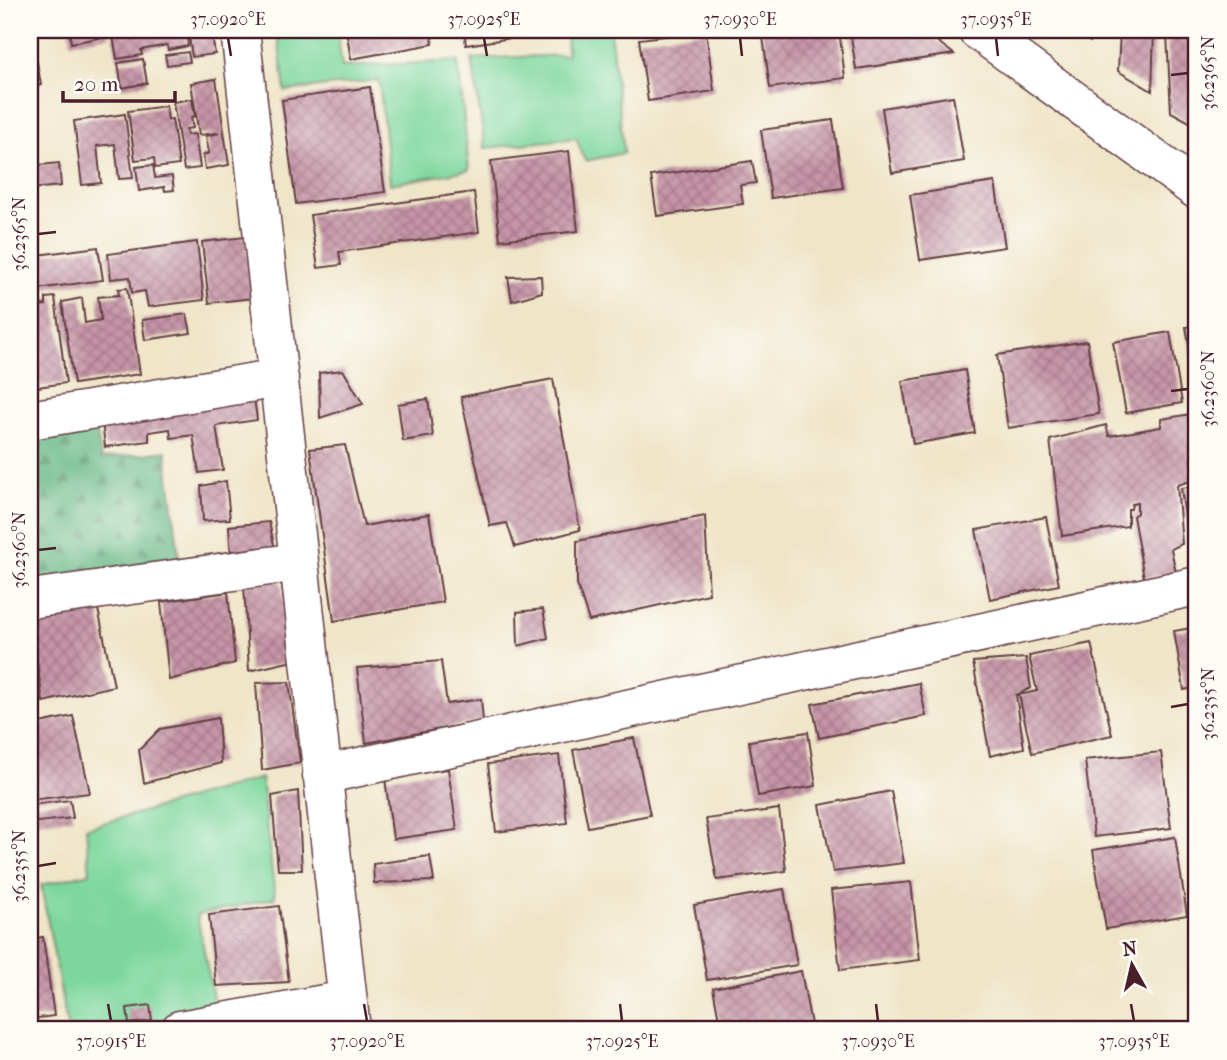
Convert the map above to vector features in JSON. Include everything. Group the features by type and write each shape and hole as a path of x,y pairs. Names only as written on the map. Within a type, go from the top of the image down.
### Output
{"street":[{"path":"180,1030 349,1015 240,30"},
{"path":"977,30 1197,190"},
{"path":"30,420 279,378"},
{"path":"30,599 299,562"},
{"path":"322,775 1197,586"}],"green space":[{"path":"277,30 337,30 342,67 458,61 469,170 390,184 379,80 285,91"},
{"path":"566,30 610,30 624,153 585,161 576,138 485,148 472,59 567,55"},
{"path":"96,426 101,459 166,451 180,564 30,583 30,434"},
{"path":"261,778 275,898 197,915 216,1013 141,1028 68,1030 41,885 90,873 86,828"}],"building":[{"path":"69,30 109,30 110,36 71,43"},
{"path":"112,30 186,30 188,46 168,50 167,45 141,50 142,55 117,59"},
{"path":"188,30 211,30 215,54 192,57"},
{"path":"346,30 431,30 433,44 351,59"},
{"path":"464,30 558,30 558,31 466,45"},
{"path":"762,30 839,30 845,78 770,88"},
{"path":"850,30 922,30 954,54 856,69"},
{"path":"1071,30 1098,30 1090,42"},
{"path":"1120,30 1154,30 1152,91 1118,71"},
{"path":"706,31 714,91 648,101 639,39"},
{"path":"1167,35 1197,35 1197,123 1193,124 1171,112"},
{"path":"188,52 190,62 167,65 165,55"},
{"path":"143,59 147,83 122,88 118,63"},
{"path":"37,62 41,85 30,87 30,63"},
{"path":"216,79 229,165 205,169 203,155 209,153 206,136 219,133 199,135 191,83"},
{"path":"370,87 385,192 296,204 282,100"},
{"path":"953,96 964,161 892,173 882,108"},
{"path":"192,99 195,116 191,117 193,128 186,129 187,135 195,134 200,168 184,170 173,102"},
{"path":"166,106 168,120 172,119 179,165 155,168 154,158 135,160 128,111"},
{"path":"125,114 133,178 119,179 115,144 97,146 101,183 82,185 74,121"},
{"path":"833,120 843,188 771,198 761,130"},
{"path":"569,151 578,231 500,240 491,161"},
{"path":"752,161 756,183 740,185 743,204 657,216 651,176"},
{"path":"59,163 61,186 30,189 30,166"},
{"path":"153,165 155,178 172,176 174,190 165,191 164,187 139,191 136,167"},
{"path":"995,182 1005,247 920,260 910,195"},
{"path":"474,192 479,232 339,252 341,265 318,268 310,215"},
{"path":"245,237 253,298 209,303 202,242"},
{"path":"197,242 204,300 148,307 145,291 132,293 130,277 111,279 108,254"},
{"path":"98,247 103,280 30,290 30,256"},
{"path":"541,276 542,292 512,301 508,277"},
{"path":"127,288 140,374 74,384 62,302 82,298 85,323 101,320 98,297 119,295 118,289"},
{"path":"55,297 66,383 30,388 30,307 46,305 46,298"},
{"path":"187,314 191,333 145,340 142,320"},
{"path":"1197,325 1197,383 1196,383 1186,327"},
{"path":"1170,332 1182,403 1126,413 1113,342"},
{"path":"1087,341 1099,414 1008,428 997,355"},
{"path":"343,370 363,404 320,418 319,373"},
{"path":"965,370 975,433 913,444 902,381"},
{"path":"553,379 580,530 515,547 507,523 490,526 461,397"},
{"path":"254,397 257,420 216,426 223,470 199,473 193,435 171,438 170,429 149,432 149,441 105,447 102,421"},
{"path":"428,399 433,436 403,441 398,404"},
{"path":"1197,413 1197,457 1191,458 1194,480 1177,485 1182,544 1171,549 1176,573 1144,578 1133,516 1137,513 1137,503 1128,509 1128,526 1062,536 1050,440 1106,425 1109,436 1161,427 1161,419"},
{"path":"345,445 364,526 429,514 443,602 334,621 310,449"},
{"path":"226,481 230,519 203,521 201,486"},
{"path":"1197,486 1197,572 1193,572 1181,488"},
{"path":"705,516 709,594 589,621 577,585 577,541"},
{"path":"1046,517 1059,585 990,599 976,530"},
{"path":"269,522 276,554 231,557 229,526"},
{"path":"281,580 293,661 249,671 244,585"},
{"path":"228,592 235,663 169,680 161,602"},
{"path":"98,609 114,686 43,702 30,617"},
{"path":"543,609 548,638 518,646 517,612"},
{"path":"1197,627 1197,687 1184,690 1174,631"},
{"path":"1091,643 1112,735 1032,753 1019,695 1037,691 1029,656"},
{"path":"1026,658 1031,688 1016,695 1024,748 990,756 973,662"},
{"path":"441,661 447,704 481,699 483,721 366,743 357,668"},
{"path":"289,682 300,763 262,770 256,683"},
{"path":"919,683 926,716 819,738 812,704"},
{"path":"73,716 90,793 30,800 30,725"},
{"path":"218,718 221,763 144,783 139,750 160,729"},
{"path":"808,732 816,786 758,796 749,741"},
{"path":"634,738 650,815 588,827 573,750"},
{"path":"1161,752 1171,828 1094,837 1085,760"},
{"path":"559,755 567,823 496,832 488,764"},
{"path":"448,769 457,830 393,839 385,778"},
{"path":"298,791 302,870 278,870 272,796"},
{"path":"891,791 904,863 833,872 820,805"},
{"path":"70,800 73,818 30,823 30,805"},
{"path":"779,809 786,871 717,880 706,819"},
{"path":"1175,837 1187,915 1106,929 1093,850"},
{"path":"430,856 434,881 374,883 373,864"},
{"path":"911,882 920,960 840,970 831,890"},
{"path":"784,889 797,965 707,980 694,905"},
{"path":"279,906 289,982 216,986 209,915"},
{"path":"43,937 54,1016 30,1019 30,939"},
{"path":"801,971 812,1030 721,1030 713,988"},
{"path":"150,1005 152,1021 129,1024 127,1008"}]}
